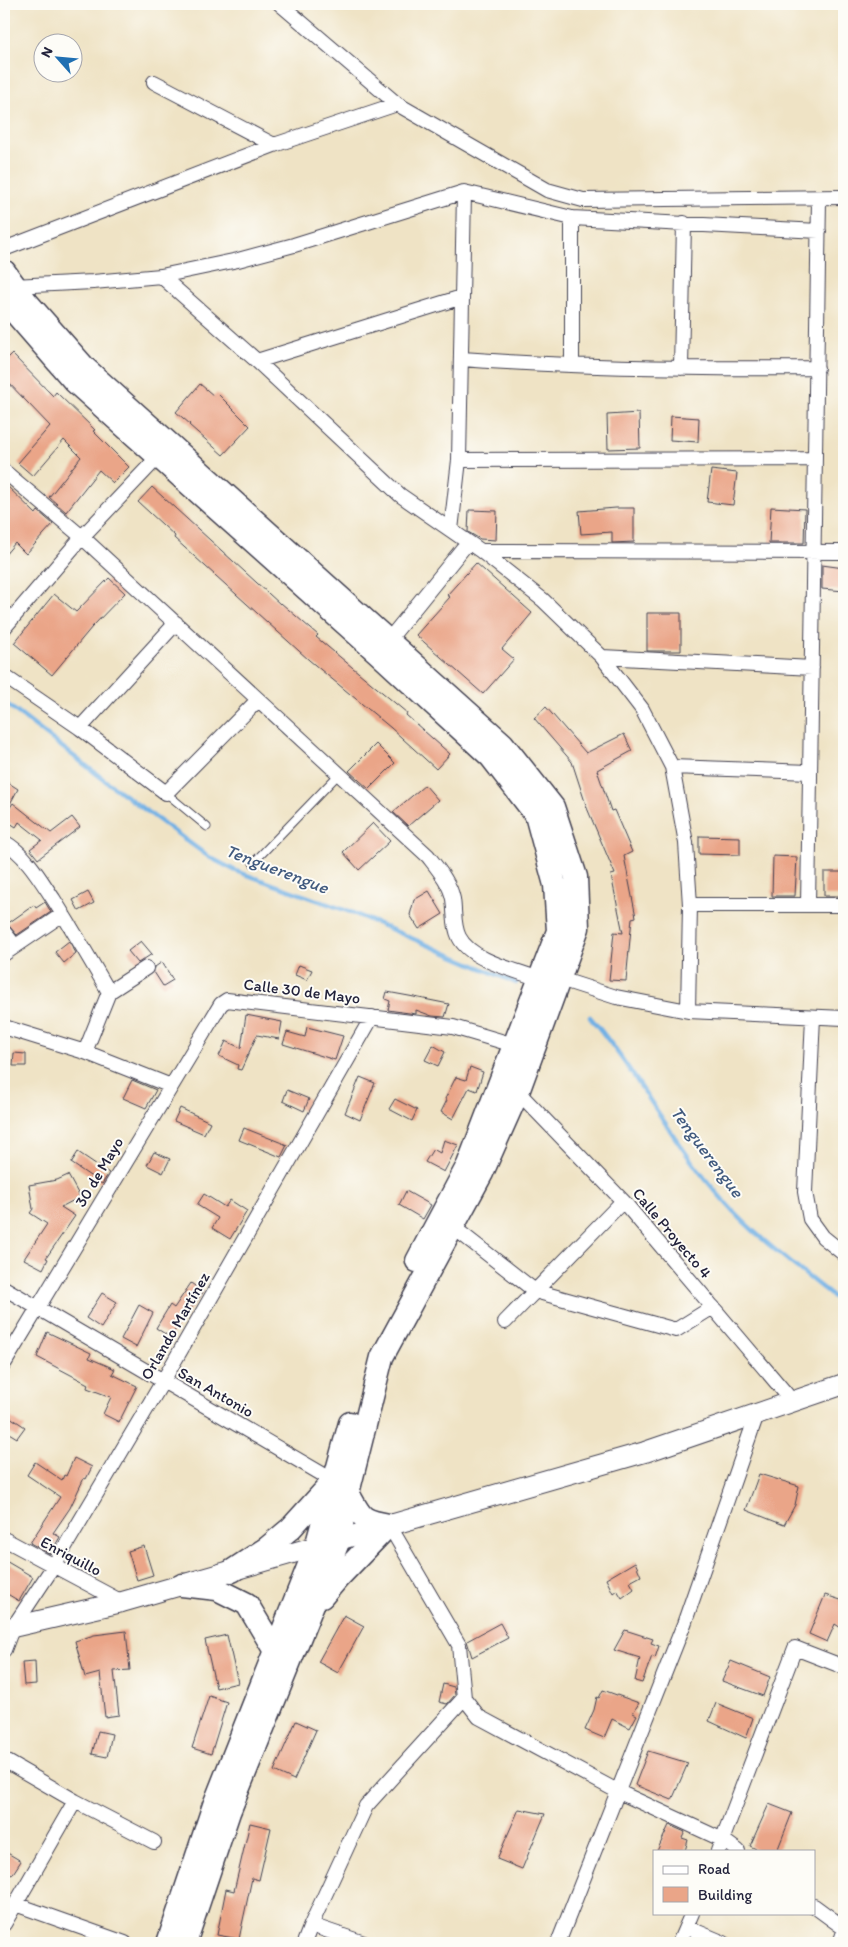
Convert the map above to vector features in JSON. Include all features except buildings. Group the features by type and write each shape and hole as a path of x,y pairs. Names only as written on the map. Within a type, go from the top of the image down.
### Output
{"main road":[{"path":"6,287 75,382 158,457 383,647"},
{"path":"6,287 85,368 383,647 491,757 536,815 555,885 558,931 550,979 518,1092 482,1173 382,1357 341,1487 214,1805 168,1943"},
{"path":"185,1943 229,1812 339,1540 341,1487 370,1350 468,1165 514,1045 550,979"},
{"path":"8,1629 122,1602 645,1452 844,1384"},
{"path":"341,1487 360,1514 370,1522 389,1525"},
{"path":"232,1571 267,1548 341,1487"},
{"path":"308,1615 339,1577 389,1525"},
{"path":"182,1585 217,1589 247,1604 275,1651"}],"street":[{"path":"280,4 397,104 546,190 583,200 819,199 844,197"},
{"path":"154,82 274,145"},
{"path":"4,249 274,145 397,104"},
{"path":"6,287 161,276 238,260 294,245 464,192 572,218 819,232"},
{"path":"451,530 459,460 464,192"},
{"path":"808,905 819,199"},
{"path":"572,218 572,365"},
{"path":"681,368 684,224"},
{"path":"161,276 257,360 400,495 481,551 543,600 602,657 642,709 672,767 686,843 690,905 688,1012"},
{"path":"257,360 462,297"},
{"path":"462,360 681,368 816,368"},
{"path":"7,619 158,457"},
{"path":"459,460 815,459"},
{"path":"4,470 82,537 428,856 443,876 453,898 454,921 459,937 467,948 483,958 550,979 616,997 688,1012 844,1018"},
{"path":"383,647 468,542"},
{"path":"481,551 844,552"},
{"path":"80,728 176,623"},
{"path":"602,657 812,668"},
{"path":"4,676 80,728 166,793 258,700"},
{"path":"672,767 810,772"},
{"path":"4,842 34,870 110,992"},
{"path":"690,905 844,905"},
{"path":"4,932 10,950 63,914"},
{"path":"85,1052 110,992 146,968"},
{"name":"Calle 30 de Mayo","path":"227,1000 453,1027 514,1045"},
{"name":"30 de Mayo","path":"4,1364 221,1004 227,1000"},
{"name":"Orlando Martínez","path":"4,1650 8,1629 53,1567 163,1381 372,1017"},
{"path":"813,1017 805,1192 810,1219 823,1238 844,1254"},
{"path":"4,1028 85,1052 171,1086"},
{"name":"Calle Proyecto 4","path":"518,1092 623,1201 793,1402"},
{"path":"505,1322 623,1201"},
{"path":"453,1227 535,1291 676,1330 713,1307"},
{"name":"San Antonio","path":"4,1288 341,1487"},
{"path":"558,1943 684,1624 757,1414"},
{"path":"389,1525 459,1645 464,1698 479,1717 720,1845 735,1850"},
{"name":"Enriquillo","path":"4,1539 53,1567 122,1602"},
{"path":"720,1845 795,1648 844,1667"},
{"path":"304,1943 366,1806 464,1698"},
{"path":"4,1760 75,1801 154,1842"},
{"path":"4,1924 75,1801"},
{"path":"15,1904 125,1943"},
{"path":"816,1907 844,1928"},
{"path":"680,1943 692,1914"},
{"path":"311,1925 364,1943"},
{"path":"686,1927 724,1943"},
{"path":"840,1943 844,1932"}],"lane":[{"path":"253,863 339,774"},
{"path":"166,793 207,827"}],"waterway":[{"name":"Tenguerengue","path":"4,702 107,782 209,857 236,871 353,913 516,983"},
{"name":"Tenguerengue","path":"590,1017 608,1039 688,1157 724,1201 752,1230 844,1306"}]}
